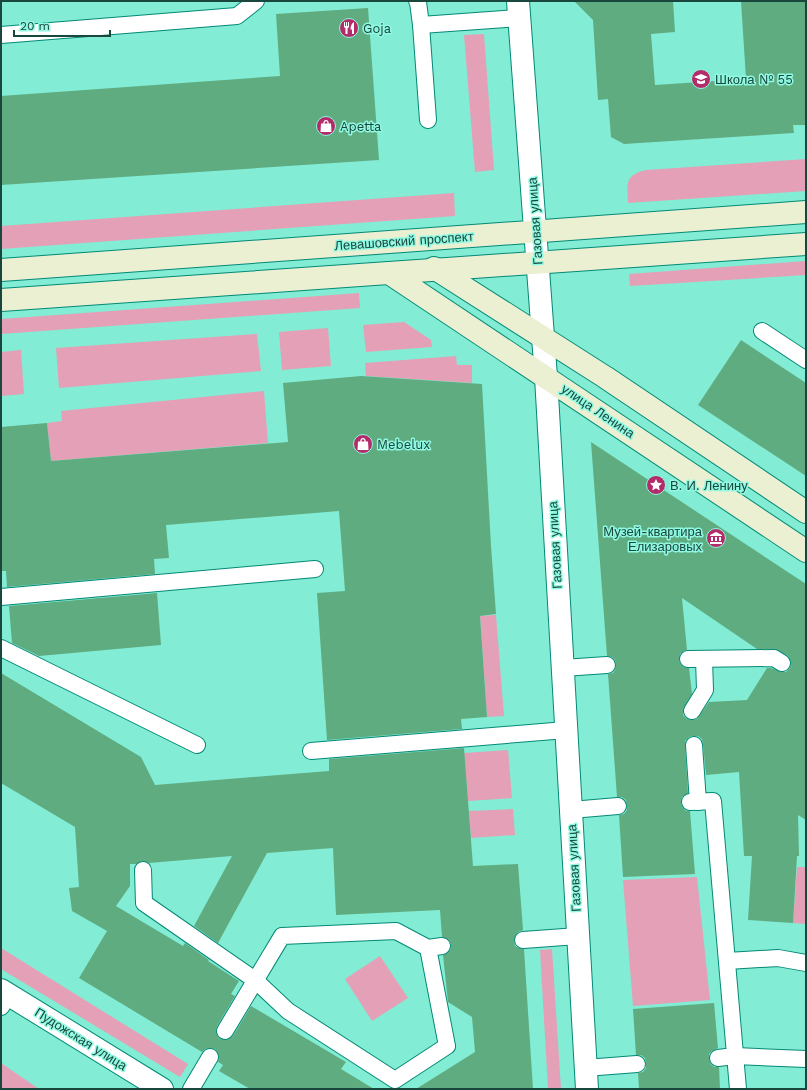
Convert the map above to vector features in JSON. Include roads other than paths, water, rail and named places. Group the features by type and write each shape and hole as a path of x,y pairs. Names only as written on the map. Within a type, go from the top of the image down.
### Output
{"street":[{"name":"Газовая улица","path":"519,10 544,338 586,1079"},
{"name":"Левашовский проспект","path":"1,270 806,212"},
{"path":"394,242 544,338 806,512"},
{"path":"1,300 806,244"},
{"name":"улица Ленина","path":"389,273 806,550"},
{"name":"Пудожская улица","path":"4,997 162,1089"}],"lane":[{"path":"1,35 236,16 256,1"},
{"path":"417,1 421,25 428,120"},
{"path":"421,25 519,10"},
{"path":"762,331 806,360"},
{"path":"1,597 315,569"},
{"path":"1,648 197,745"},
{"path":"692,711 705,690 696,659 774,658 782,663"},
{"path":"563,668 607,665"},
{"path":"311,750 566,730"},
{"path":"694,745 694,802 713,801 738,1089"},
{"path":"571,810 618,806"},
{"path":"143,870 144,903 255,980 288,1011 395,1080 447,1046 435,947 396,931 282,936 255,980 225,1031"},
{"path":"523,940 578,936"},
{"path":"727,961 778,958 806,963"},
{"path":"718,1058 735,1056 806,1059"},
{"path":"191,1089 210,1057"},
{"path":"586,1079 637,1064"}],"place":[{"name":"Goja","path":"349,28"},
{"name":"Школа № 55","path":"701,79"},
{"name":"Apetta","path":"326,126"},
{"name":"Mebelux","path":"363,444"},
{"name":"В. И. Ленину","path":"656,485"},
{"name":"Музей-квартира Елизаровых","path":"716,538"}]}
